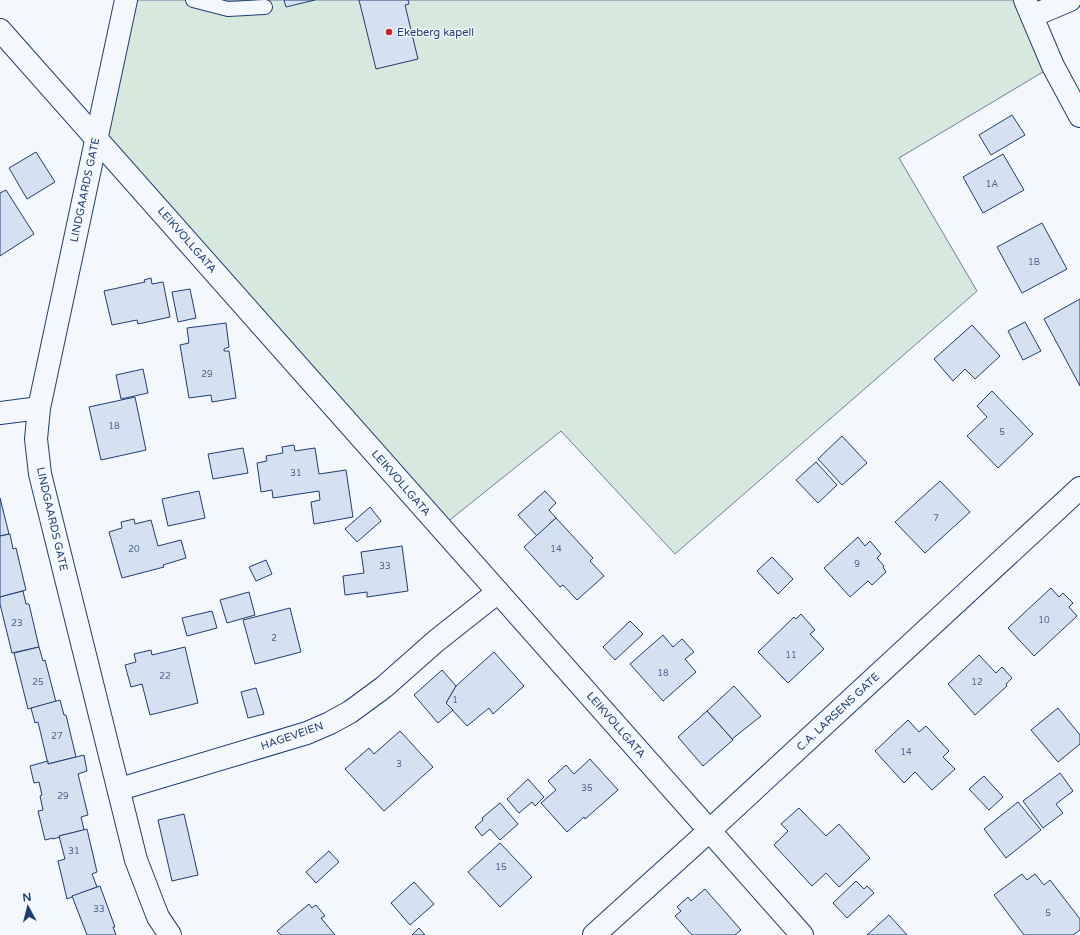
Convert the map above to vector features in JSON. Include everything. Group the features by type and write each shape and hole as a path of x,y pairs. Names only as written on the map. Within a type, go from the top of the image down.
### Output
{"street":[{"name":"LINDGAARDS GATE","path":"126,0 39,408 36,439 40,474 120,789 136,860 158,917 170,935"},
{"path":"1070,0 1029,8 1053,66 1080,116"},
{"name":"LEIKVOLLGATA","path":"0,30 802,935"},
{"path":"0,413 39,408"},
{"name":"C.A. LARSENS GATE","path":"594,935 709,831 1080,488"},
{"name":"HAGEVEIEN","path":"120,789 307,732 330,723 350,712 384,687 441,636 498,592"}],"lane":[{"path":"193,0 228,9 265,7"}],"shaded area":[{"path":"126,0 1027,0 1053,66 899,158 977,291 675,554 561,431 441,527 96,137"}],"building":[{"path":"284,0 315,0 286,7"},
{"name":"Ekeberg kapell","path":"359,0 408,0 409,4 405,5 418,59 376,69"},
{"path":"1012,115 1025,135 991,155 979,135"},
{"path":"36,152 55,182 27,199 9,168"},
{"path":"1003,154 1024,190 983,213 963,177"},
{"path":"6,190 34,234 0,256 0,193"},
{"path":"1042,223 1067,269 1022,293 997,247"},
{"path":"151,278 152,284 163,282 170,317 138,324 137,320 112,325 104,291 145,282 144,280"},
{"path":"190,289 196,318 178,322 172,292"},
{"path":"1080,299 1080,386 1044,319"},
{"path":"1025,322 1041,351 1023,360 1008,331"},
{"path":"226,323 229,347 224,349 224,351 229,351 236,398 212,402 211,395 189,398 180,345 189,343 187,328"},
{"path":"972,325 1000,356 975,379 965,369 953,381 934,359"},
{"path":"143,369 148,393 121,399 116,375"},
{"path":"992,391 1033,434 998,468 967,436 987,417 977,406"},
{"path":"135,397 146,450 101,460 89,407"},
{"path":"842,436 867,463 842,485 818,459"},
{"path":"294,445 295,451 315,448 319,474 346,470 353,517 314,524 311,502 320,500 319,491 273,498 272,490 261,492 257,463 267,461 266,456 283,453 282,447"},
{"path":"243,448 248,473 213,479 208,454"},
{"path":"816,462 837,485 818,503 796,480"},
{"path":"940,481 970,512 925,553 895,522"},
{"path":"199,491 205,518 168,526 162,499"},
{"path":"545,491 556,503 549,510 556,518 537,536 518,515"},
{"path":"0,498 9,534 0,536"},
{"path":"370,507 381,521 357,542 345,529"},
{"path":"556,518 593,558 590,561 604,576 577,600 563,585 560,587 524,547"},
{"path":"134,519 135,524 151,520 158,546 181,540 186,558 163,565 164,567 122,578 109,532 122,528 121,522"},
{"path":"10,534 13,549 16,548 26,590 0,597 0,536"},
{"path":"858,537 865,546 870,541 881,554 877,558 884,566 883,567 886,572 872,585 868,581 850,597 824,568"},
{"path":"402,546 408,591 367,597 367,592 345,595 343,576 364,573 361,552"},
{"path":"772,557 793,579 778,594 757,571"},
{"path":"266,560 272,574 256,581 249,567"},
{"path":"1051,588 1059,597 1063,593 1073,603 1069,607 1077,616 1034,656 1008,628"},
{"path":"23,591 26,604 29,604 39,647 12,653 0,604 0,597"},
{"path":"249,592 255,615 227,623 220,600"},
{"path":"290,608 301,652 255,664 243,620"},
{"path":"212,611 217,628 187,636 182,618"},
{"path":"801,614 815,630 810,634 824,649 788,683 758,652 794,617 796,619"},
{"path":"630,621 643,634 615,660 603,647"},
{"path":"663,635 673,647 682,639 694,652 685,659 696,672 663,701 630,664"},
{"path":"39,647 43,661 45,660 56,702 28,709 14,653"},
{"path":"185,647 198,703 150,715 142,684 131,687 125,665 136,662 134,654 151,650 152,655"},
{"path":"494,652 524,686 493,714 489,708 467,726 446,703 456,686"},
{"path":"979,655 996,673 1002,667 1012,678 1006,684 1007,686 975,715 948,684"},
{"path":"442,670 456,686 446,703 453,710 438,723 414,695"},
{"path":"734,686 761,716 732,739 707,711"},
{"path":"256,688 264,714 248,718 241,692"},
{"path":"60,700 64,715 66,715 76,757 48,764 38,722 35,723 31,708"},
{"path":"1058,708 1080,735 1080,744 1058,762 1031,730"},
{"path":"707,711 733,740 703,766 678,737"},
{"path":"908,720 919,732 926,726 949,751 943,757 955,769 932,790 915,772 904,783 875,751"},
{"path":"400,731 433,767 384,811 345,769 369,748 374,754"},
{"path":"84,755 87,771 78,774 88,815 81,817 84,830 45,840 38,811 43,810 40,796 42,795 39,782 34,783 30,766 48,761 48,764"},
{"path":"590,759 618,790 585,819 584,817 567,832 541,803 556,790 548,781 566,765 574,774"},
{"path":"1060,773 1073,791 1056,804 1063,813 1043,828 1023,801"},
{"path":"984,776 1003,797 989,810 969,789"},
{"path":"528,779 544,797 535,806 532,802 519,813 507,799"},
{"path":"1018,802 1041,830 1006,858 984,829"},
{"path":"500,803 518,824 500,840 490,829 482,836 475,827 483,820 482,818"},
{"path":"799,808 826,836 839,824 870,858 839,887 826,873 812,886 774,845 788,831 781,824"},
{"path":"184,814 198,875 172,881 158,820"},
{"path":"87,829 97,872 92,874 97,887 67,899 58,861 65,859 59,836"},
{"path":"500,843 532,877 500,907 468,872"},
{"path":"329,851 339,862 316,883 306,872"},
{"path":"1022,874 1027,880 1035,874 1044,885 1050,880 1080,919 1080,930 1073,935 1024,935 994,895"},
{"path":"856,881 864,889 867,886 874,893 847,918 833,903"},
{"path":"414,882 434,904 410,925 391,903"},
{"path":"100,886 115,927 113,927 116,935 87,935 72,896"},
{"path":"705,889 741,930 735,935 692,935 675,916 681,911 677,907 688,897 691,901"},
{"path":"309,904 312,908 316,905 325,916 321,918 335,935 281,935 277,931"},
{"path":"889,915 907,935 867,935"},
{"path":"419,928 425,935 412,935"}],"place":[{"name":"Ekeberg kapell","path":"389,32"}]}
